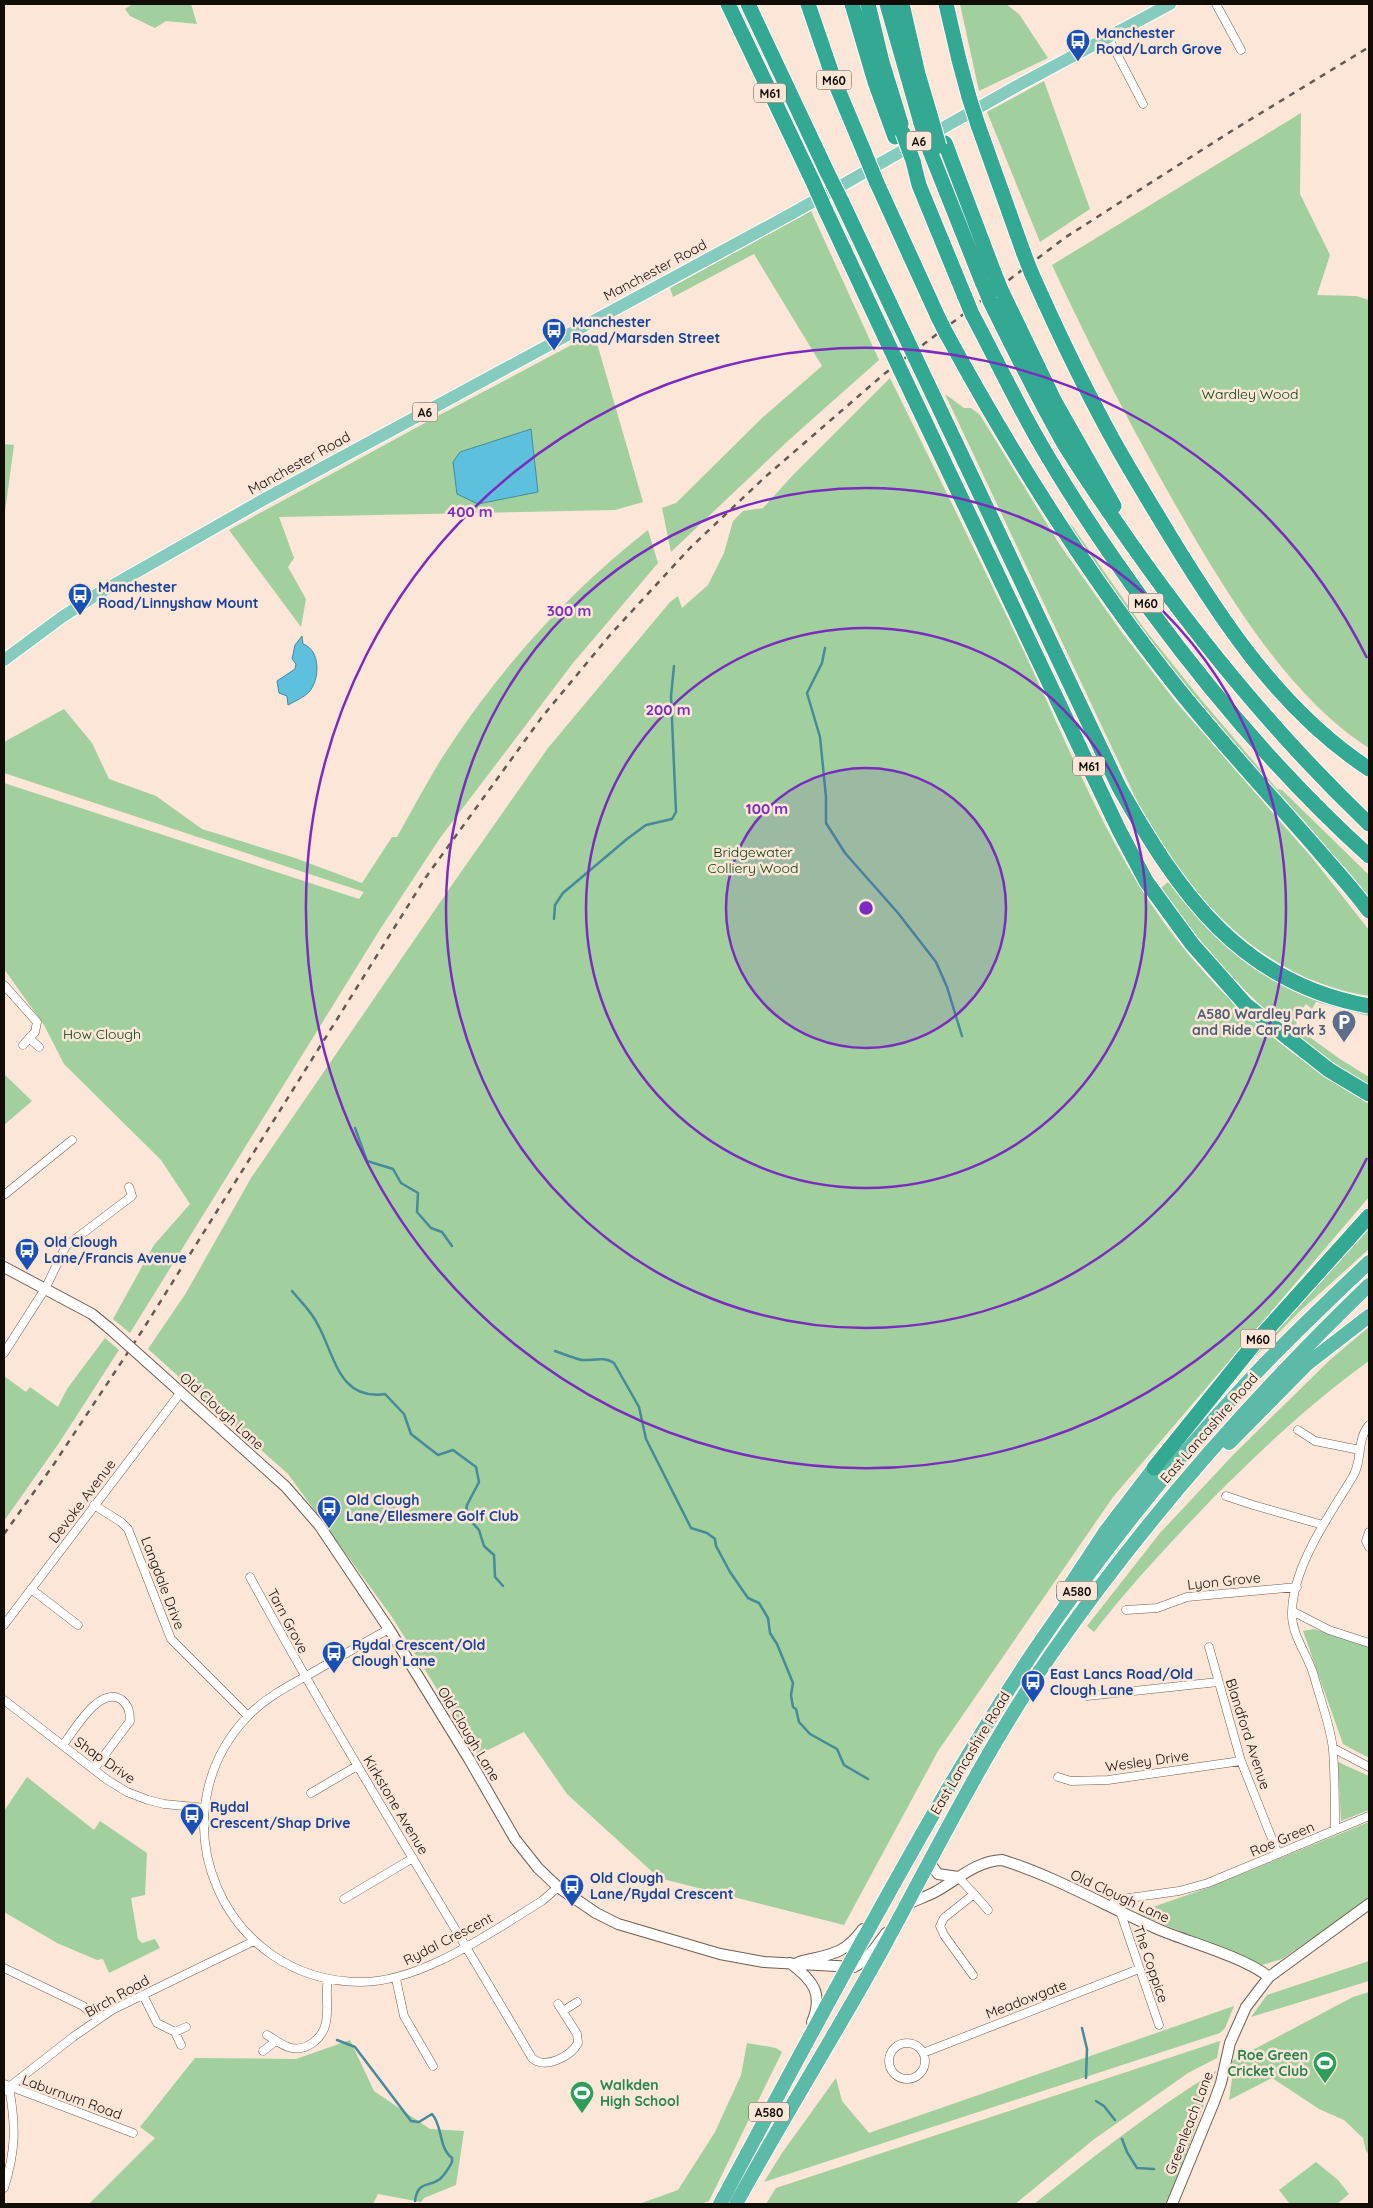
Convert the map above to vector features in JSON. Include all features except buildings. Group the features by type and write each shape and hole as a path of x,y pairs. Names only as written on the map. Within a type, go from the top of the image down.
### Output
{"highway":[{"name":"M61","path":"728,4 1119,830 1146,882 1192,944 1246,1005 1329,1070 1369,1094"},
{"name":"M61","path":"748,4 1119,787 1152,846 1201,912 1248,954 1307,988 1369,1006"},
{"name":"M60","path":"808,4 834,80 876,181 938,317 1026,474 1126,621 1180,691 1369,911"},
{"name":"M60","path":"852,4 873,74 972,314 1036,438 1103,545 1198,673 1278,764 1345,834 1369,856"},
{"name":"M60","path":"868,4 899,135"},
{"name":"M60","path":"887,4 929,118 960,227 989,279"},
{"name":"M60","path":"902,4 929,118"},
{"name":"M60","path":"909,4 921,61 929,118"},
{"path":"946,4 959,60 978,125 1024,254 1105,426 1184,559 1223,618 1252,657 1293,706 1329,741 1369,769"},
{"name":"M60","path":"938,147 1034,388 1096,495 1162,588 1262,713 1323,780 1369,824"},
{"name":"M60","path":"1154,1468 1254,1344 1369,1216"},
{"name":"East Lancashire Road","path":"720,2204 883,1902 987,1722 1035,1650 1123,1531 1218,1416 1295,1332 1369,1262"},
{"name":"East Lancashire Road","path":"736,2204 932,1858 974,1780 1031,1684 1083,1610 1154,1518 1268,1387 1369,1285"},
{"path":"1154,1518 1307,1364 1369,1316"},
{"path":"1035,1650 1048,1621 1076,1575 1105,1532 1154,1468"}],"main road":[{"name":"Manchester Road","path":"4,660 90,599 261,501 786,216 1170,4"}],"street":[{"path":"1216,4 1241,50"},
{"path":"1108,37 1143,104"},
{"path":"4,985 37,1022 35,1032 23,1045"},
{"path":"29,1038 39,1047"},
{"path":"4,1195 72,1140"},
{"path":"4,1353 45,1289 66,1246 132,1196 129,1187"},
{"name":"Old Clough Lane","path":"4,1267 92,1314 292,1493 319,1524 388,1629 469,1759 515,1839 538,1868 558,1887 606,1919 641,1932 720,1954 764,1962 847,1968"},
{"name":"Devoke Avenue","path":"4,1625 181,1392"},
{"name":"Roe Green","path":"1115,1909 1115,1900 1179,1891 1208,1883 1335,1830 1333,1748 1313,1673 1293,1629 1292,1611 1297,1587 1307,1557 1323,1525 1357,1471 1362,1434 1369,1426"},
{"path":"1298,1430 1315,1441 1360,1450"},
{"path":"1226,1496 1323,1525"},
{"name":"Langdale Drive","path":"94,1506 121,1522 128,1529 171,1639 248,1716"},
{"path":"1369,1532 1366,1541 1369,1547"},
{"name":"Tarn Grove","path":"250,1577 304,1677"},
{"name":"Lyon Grove","path":"1126,1610 1157,1608 1187,1597 1297,1587"},
{"path":"31,1589 78,1625"},
{"path":"1292,1611 1329,1630 1369,1643"},
{"name":"Rydal Crescent","path":"388,1629 277,1693 248,1716 228,1743 216,1764 208,1788 204,1838 217,1888 232,1915 254,1941 267,1952 293,1967 328,1979 361,1982 396,1978 426,1968 542,1901 558,1887"},
{"name":"Blandford Avenue","path":"1209,1647 1241,1761 1278,1854"},
{"name":"Kirkstone Avenue","path":"304,1677 464,1947 532,2058 539,2063 549,2064 572,2050 578,2042 577,2034 560,2007 577,2002"},
{"path":"1087,1696 1218,1682"},
{"path":"63,1745 96,1703 108,1697 116,1697 123,1701 130,1713 130,1721 94,1769"},
{"name":"Shap Drive","path":"4,1700 127,1792 148,1800 205,1808"},
{"path":"1333,1748 1369,1767"},
{"name":"Wesley Drive","path":"1058,1777 1071,1781 1108,1780 1241,1761"},
{"path":"312,1793 357,1766"},
{"path":"1335,1830 1369,1816"},
{"path":"344,1899 412,1858"},
{"path":"932,1858 932,1866 938,1874 958,1877 988,1910"},
{"name":"Old Clough Lane","path":"906,1904 935,1892 976,1867 1002,1860 1068,1886 1155,1928 1248,1965 1269,1977"},
{"path":"974,1894 944,1918 940,1926 944,1935 974,1975"},
{"name":"Old Clough Lane","path":"790,1964 841,1951 857,1937 883,1902"},
{"path":"847,1968 861,1964 906,1904"},
{"name":"Greenleach Lane","path":"1172,2204 1221,2082 1230,2043 1246,2007 1269,1977 1369,1904"},
{"name":"The Coppice","path":"1115,1909 1159,2025"},
{"name":"Birch Road","path":"5,2087 98,2019 254,1941"},
{"path":"790,1964 811,1982 817,2001 816,2013 795,2062"},
{"path":"4,1968 83,2006 98,2019"},
{"name":"Meadowgate","path":"923,2053 1139,1969"},
{"path":"396,1978 404,2016 433,2066"},
{"path":"267,2035 287,2047 300,2048 308,2046 321,2035 326,2024 326,1989 328,1979"},
{"path":"143,1995 157,2023 175,2032 181,2045"},
{"path":"175,2032 186,2026"},
{"path":"263,2051 276,2041"},
{"path":"904,2043 915,2045 923,2053 924,2064 922,2070 914,2077 908,2078 897,2075 890,2066 894,2049 904,2043"},
{"path":"4,2188 15,2143 14,2111 5,2087"},
{"name":"Laburnum Road","path":"5,2087 22,2090 133,2132"}],"green space":[{"path":"133,4 191,4 197,24 166,21 155,28 130,16 125,9"},
{"path":"960,4 1006,4 1019,14 1048,58 979,91"},
{"path":"1044,81 1090,209 1040,242 987,112"},
{"name":"Wardley Wood","path":"1301,113 1300,194 1330,255 1317,295 1356,296 1369,300 1369,748 1340,727 1312,701 1261,641 1238,608 1197,542 1145,451 1097,359 1052,265"},
{"path":"811,211 879,360 790,439 671,552 662,508 676,503 762,418 822,366 754,254 673,297 670,288"},
{"path":"594,333 643,502 615,510 279,517 294,558 288,567 306,599 301,627 229,530"},
{"name":"Bridgewater Colliery Wood","path":"890,378 975,550 1106,827 1137,882 1160,917 1184,949 1239,1008 1300,1058 1369,1104 1369,1197 1113,1497 938,1751 844,1925 659,1878 567,1794 524,1732 478,1755 392,1617 288,1474 148,1349 186,1293 251,1178 548,748 670,602 678,596 682,608 708,585 724,553 733,521 743,511 763,508 793,475"},
{"path":"945,394 964,408 971,408 980,415 1060,545 1123,634 1176,702 1313,859 1369,930 1369,996 1330,987 1294,972 1262,952 1232,928 1205,901 1180,871 1139,805"},
{"path":"4,444 14,445 4,519"},
{"path":"1058,513 1073,527 1143,627 1277,789 1282,790 1369,875 1369,901 1187,691 1139,628"},
{"name":"How Clough","path":"648,530 658,563 573,663 440,838 379,931 130,1333 113,1319 154,1245 190,1204 161,1160 64,1064 44,1025 4,969 4,783 359,899 364,892 4,773 4,742 64,709 92,743 109,779 156,796 202,829 295,858 362,883 392,837 397,837 440,761 461,729 509,666 534,636 589,580"},
{"path":"1168,882 1211,930 1243,959 1261,972 1299,992 1369,1013 1369,1016 1316,1002 1312,1009 1306,1004 1296,1018 1297,1028 1369,1077 1369,1085 1307,1044 1253,998 1205,947 1161,888"},
{"path":"4,1074 32,1101 4,1125"},
{"path":"1369,1226 1369,1249 1299,1312 1229,1383"},
{"path":"1369,1327 1369,1361 1309,1408 1233,1478 1153,1563 1094,1632 1087,1626 1160,1533 1234,1454 1331,1359"},
{"path":"105,1338 119,1350 59,1443 4,1521 4,1376 26,1392 30,1387 58,1407 67,1389"},
{"path":"1314,1629 1369,1646 1369,1758 1343,1744 1303,1631"},
{"path":"1338,1762 1369,1776 1369,1810 1341,1821"},
{"path":"27,1777 94,1830 100,1821 147,1853 145,1895 131,1898 138,1939 142,1943 155,1939 160,1948 109,1973 103,1959 97,1960 57,1943 4,1912 4,1811"},
{"path":"1369,1822 1369,1899 1282,1959 1262,1965 1136,1913 1207,1888"},
{"path":"1369,1961 1369,1981 1251,2017 1267,1995"},
{"name":"Roe Green Cricket Club","path":"1369,1992 1369,2154 1366,2151 1363,2138 1344,2120 1319,2109 1272,2078 1229,2100 1232,2061 1353,1997"},
{"path":"1234,2006 1225,2028 1220,2033 764,2182 782,2153 836,2078 842,2101 869,2133"},
{"path":"350,2040 374,2091 430,2129 464,2131 456,2185 424,2198 421,2202 378,2194 373,2204 89,2204 155,2138 140,2127 195,2058 296,2059"},
{"path":"1220,2041 1217,2058 1188,2073 1093,2140 1015,2204 766,2204 776,2188"},
{"path":"747,2043 776,2048 782,2052 709,2201 700,2204 639,2204 678,2190 715,2132 741,2075"},
{"path":"1216,2071 1168,2204 1034,2204 1145,2118"},
{"path":"1316,2162 1338,2180 1349,2194 1337,2204 1290,2204 1279,2190"}],"water":[{"path":"531,429 538,492 478,504 457,494 453,462 460,452"},
{"path":"302,636 303,644 309,647 316,659 317,673 313,687 309,692 288,705 287,696 279,693 277,681 295,669 296,664 292,659 295,645"}],"waterway":[{"path":"825,648 822,663 807,693 820,737 826,797 826,823 845,853 898,913 936,962 947,987 962,1036"},
{"path":"554,919 555,905 563,893 646,825 672,819 676,812 671,696 674,666"},
{"path":"355,1128 367,1161 393,1169 401,1183 418,1193 417,1212 431,1228 442,1232 452,1246"},
{"path":"292,1291 316,1320 341,1374 348,1383 358,1391 370,1394 385,1394 404,1414 411,1434 438,1455 453,1450 476,1467 479,1482 467,1505 466,1512 468,1518 479,1530 484,1546 494,1555 495,1577 503,1586"},
{"path":"555,1351 580,1360 602,1359 614,1363 639,1407 646,1439 691,1528 707,1533 715,1539 716,1546 730,1572 748,1598 759,1603 768,1618 770,1633 777,1644 793,1683 791,1695 799,1722 810,1734 837,1749 844,1765 868,1779"},
{"path":"1082,2028 1087,2049 1086,2078"},
{"path":"337,2040 355,2047 411,2121 419,2122 432,2114 438,2124 442,2142 452,2158 452,2162 440,2179 418,2190 415,2201"},
{"path":"1096,2101 1104,2106 1115,2120"},
{"path":"1122,2139 1127,2152 1137,2168 1154,2169"}],"railway":[{"path":"4,1534 54,1464 142,1331 426,877 542,717 610,635 690,548 764,478 884,374 1066,237 1230,132 1369,47"}],"place":[{"name":"Manchester Road/Larch Grove","path":"1078,62"},
{"name":"Manchester Road/Marsden Street","path":"554,351"},
{"name":"Manchester Road/Linnyshaw Mount","path":"80,616"},
{"name":"A580 Wardley Park and Ride Car Park 3","path":"1344,1043"},
{"name":"Old Clough Lane/Francis Avenue","path":"27,1271"},
{"name":"Old Clough Lane/Ellesmere Golf Club","path":"329,1529"},
{"name":"Rydal Crescent/Old Clough Lane","path":"334,1674"},
{"name":"East Lancs Road/Old Clough Lane","path":"1033,1703"},
{"name":"Rydal Crescent/Shap Drive","path":"192,1836"},
{"name":"Old Clough Lane/Rydal Crescent","path":"572,1907"},
{"name":"Roe Green Cricket Club","path":"1325,2084"},
{"name":"Walkden High School","path":"582,2114"}]}
